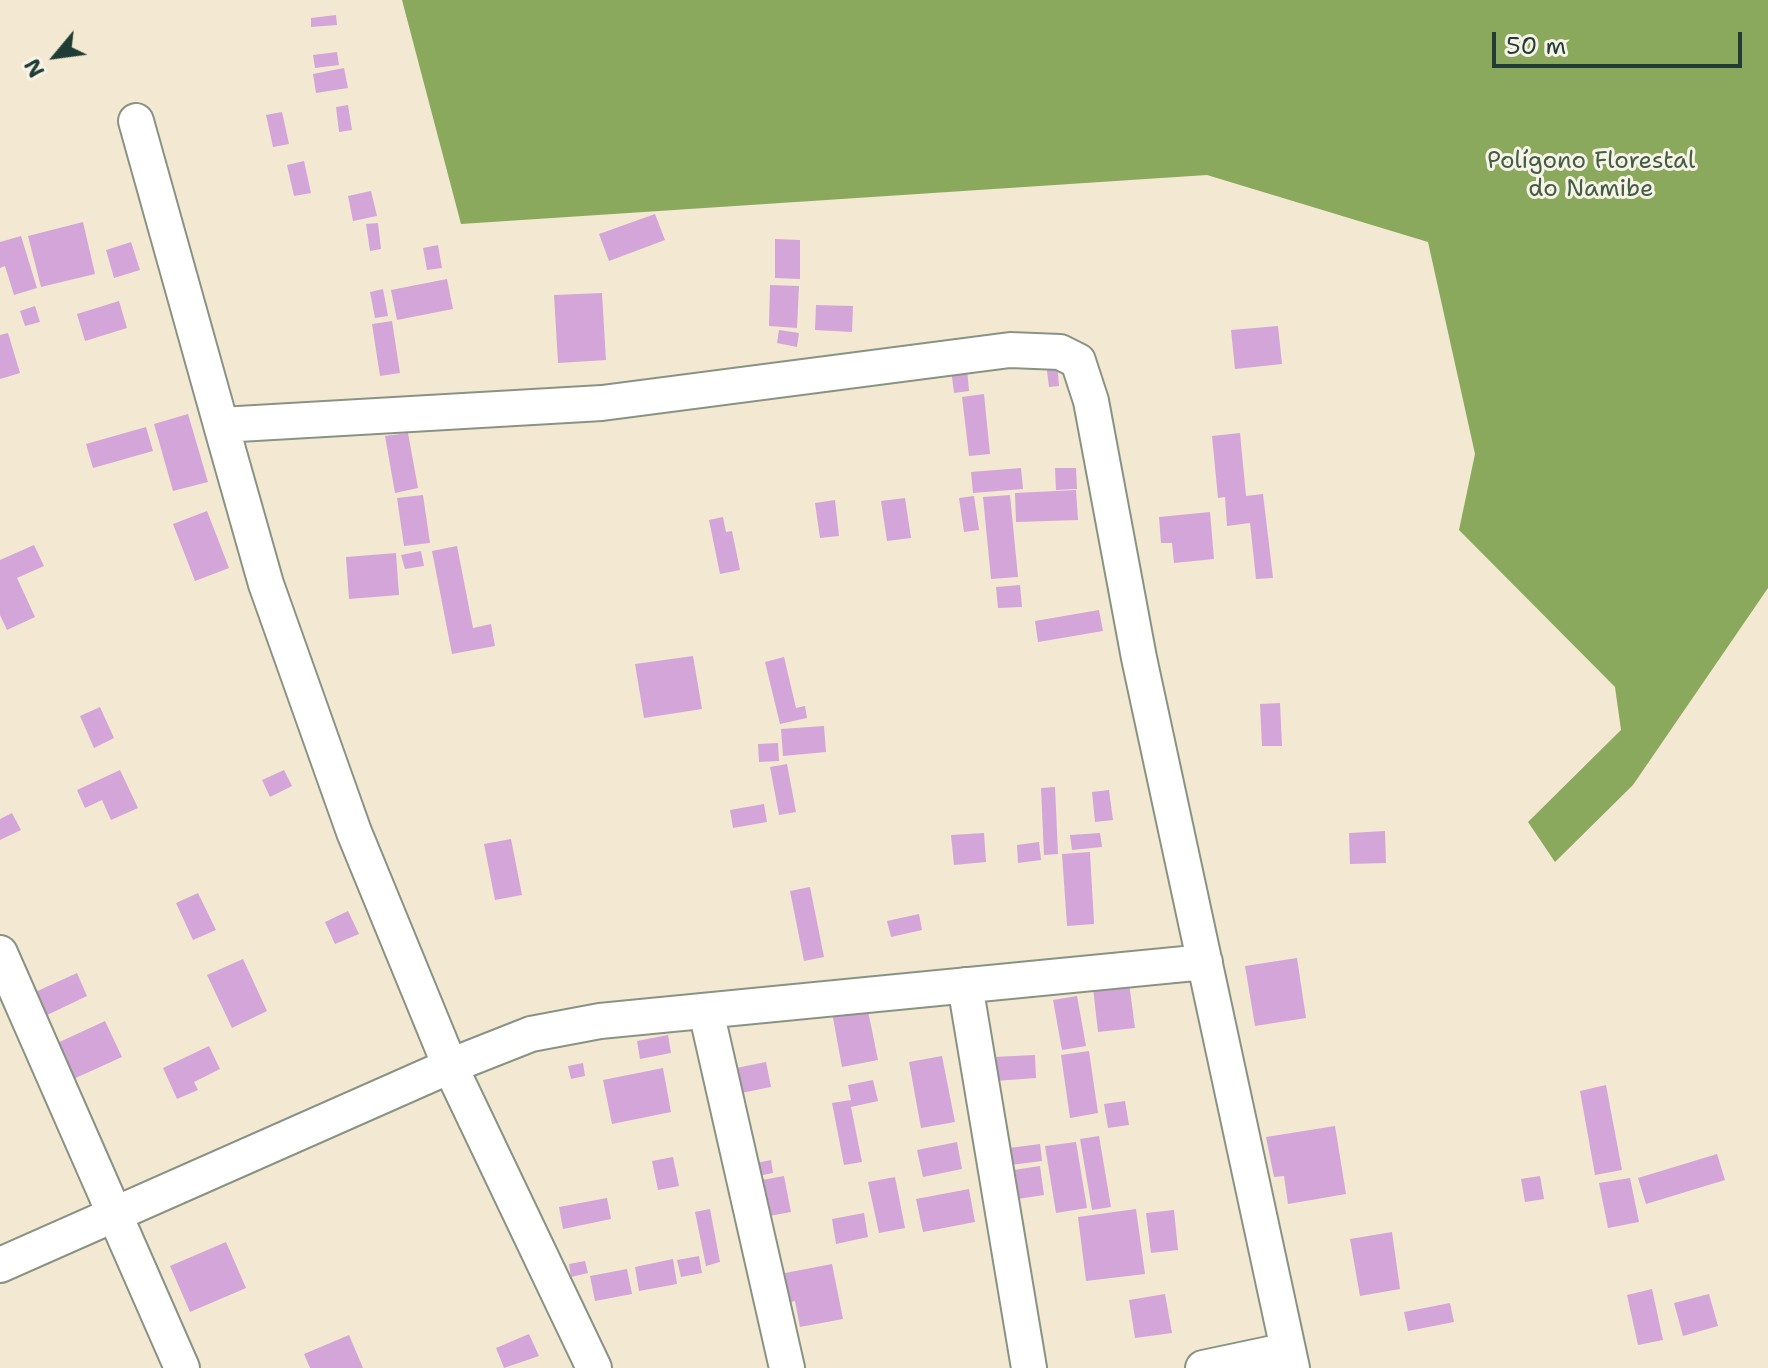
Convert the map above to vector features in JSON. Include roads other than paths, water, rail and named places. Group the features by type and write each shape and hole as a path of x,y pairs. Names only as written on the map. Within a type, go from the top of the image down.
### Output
{"street":[{"path":"136,121 266,584 354,832 450,1066 594,1368"},
{"path":"221,425 602,403 1010,350 1060,352 1078,361 1091,401 1139,658 1290,1359 1203,1368"},
{"path":"0,953 112,1215 182,1368"},
{"path":"0,1265 450,1066 531,1034 600,1021 1205,962"},
{"path":"965,985 1029,1368"},
{"path":"706,1011 787,1368"}],"park label":[{"name":"Polígono Florestal do Namibe","path":"1591,176"}]}
